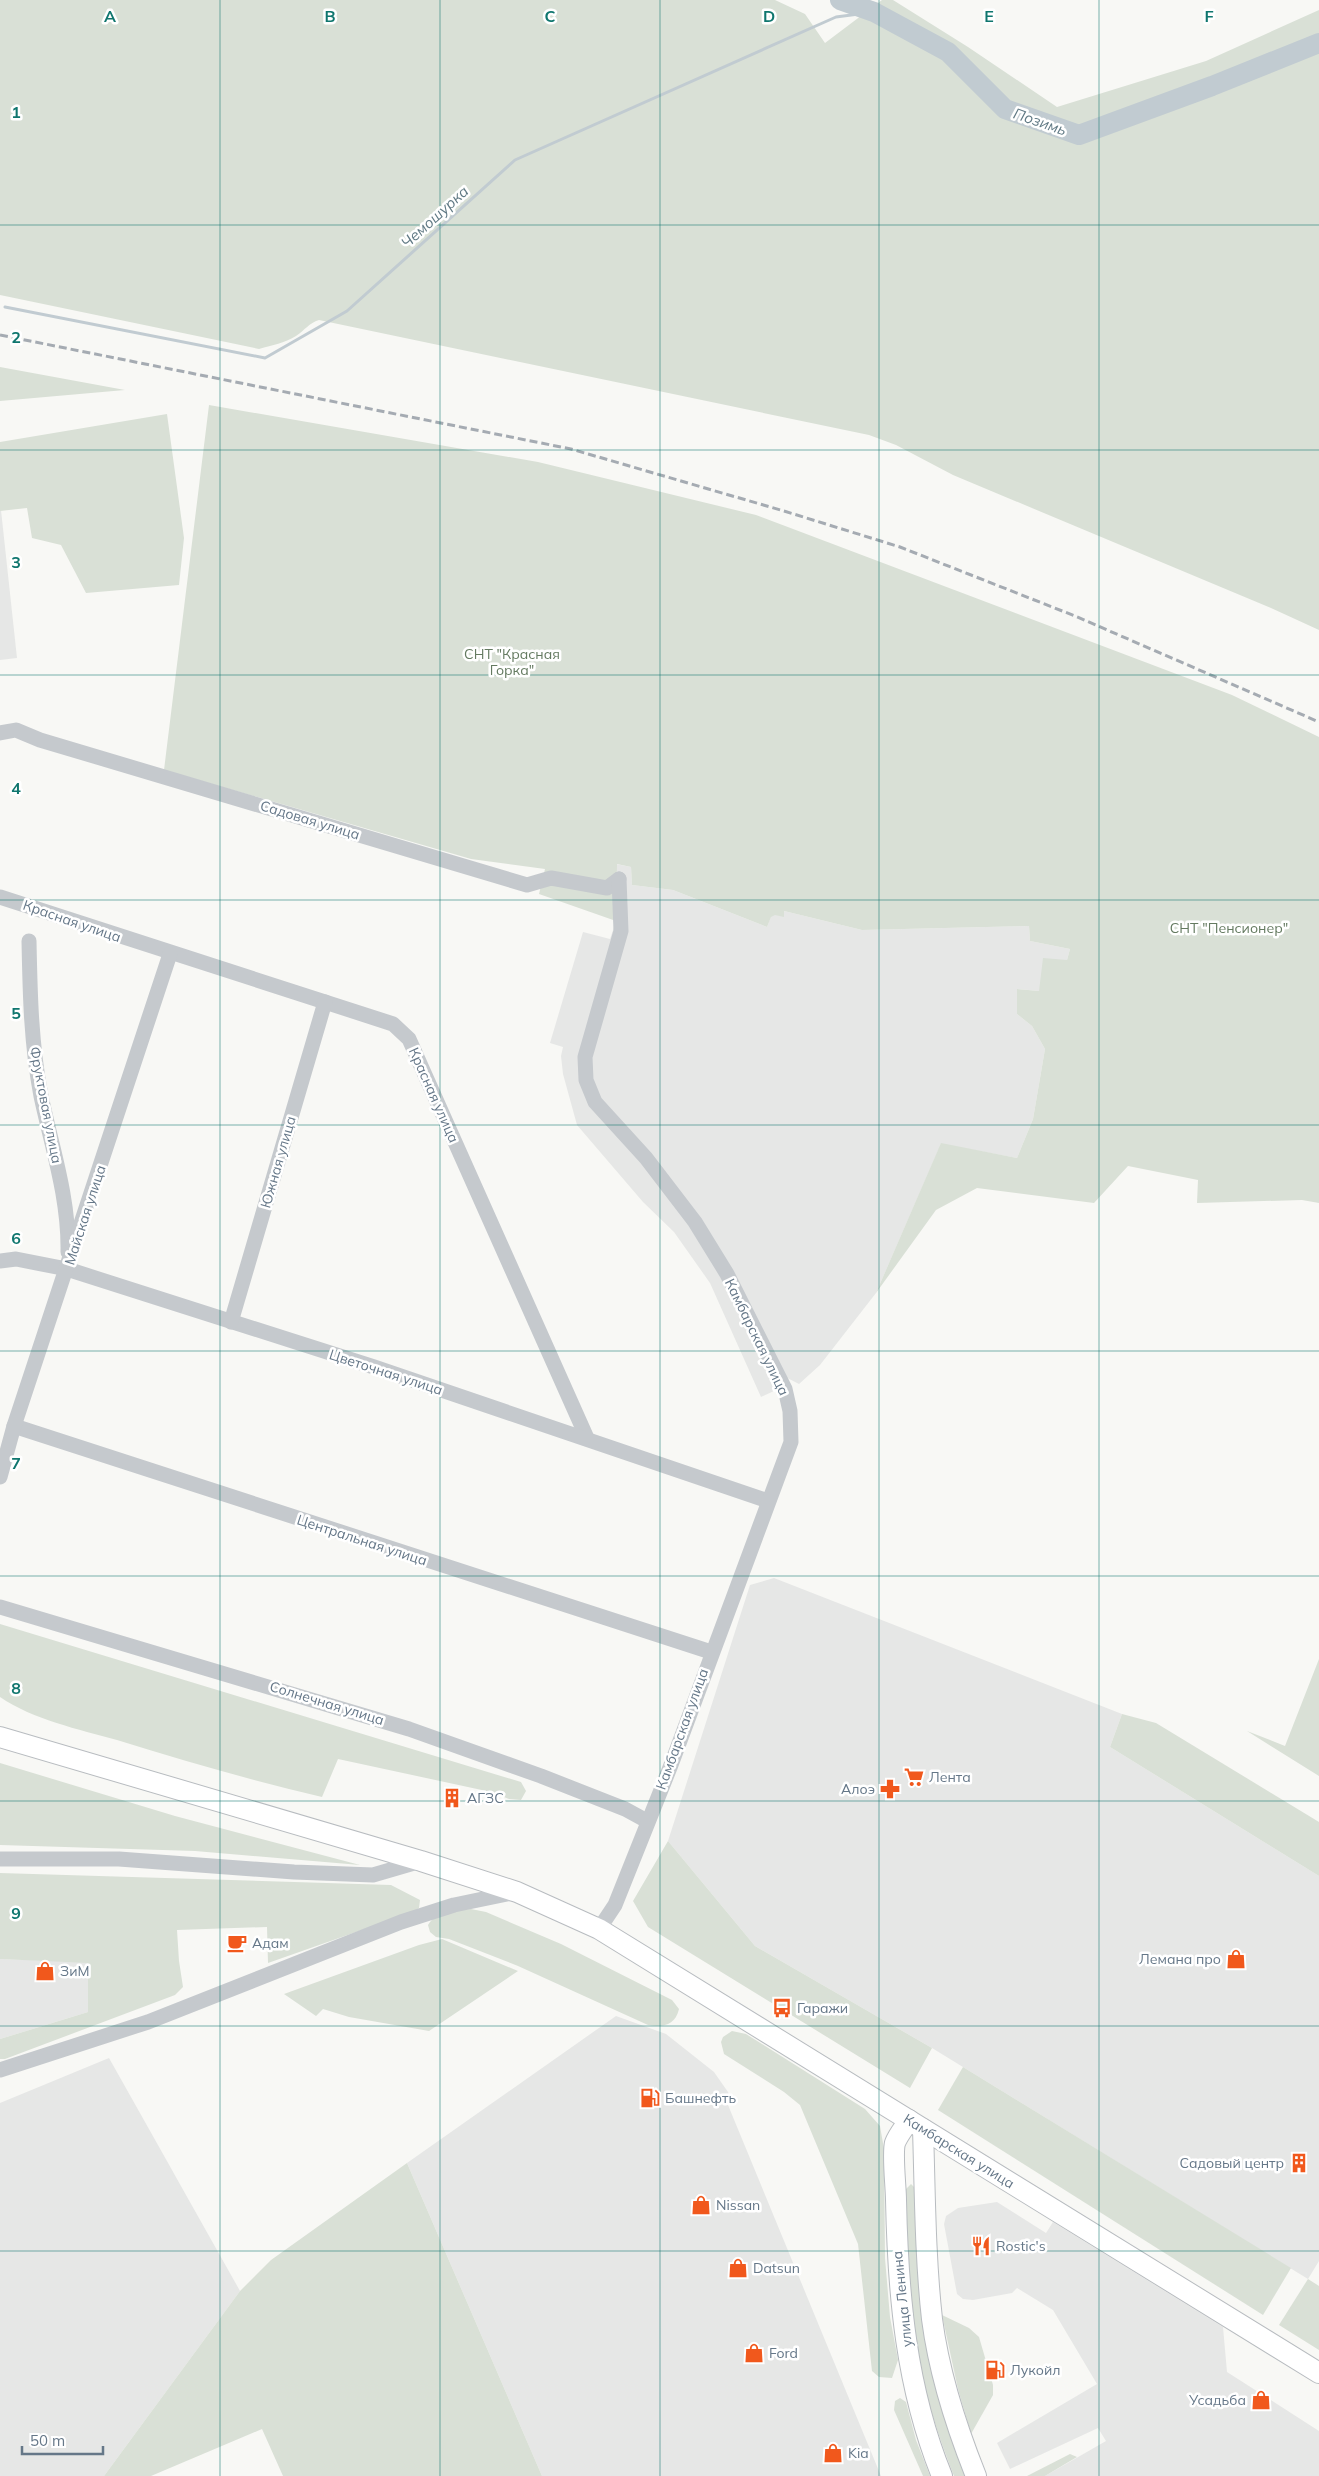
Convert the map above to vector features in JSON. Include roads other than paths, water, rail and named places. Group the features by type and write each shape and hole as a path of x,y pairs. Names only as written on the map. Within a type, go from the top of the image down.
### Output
{"main road":[{"name":"Камбарская улица","path":"0,1737 421,1861 517,1892 599,1929 1319,2373"},
{"path":"868,2095 890,2126 895,2144 916,2125"},
{"name":"улица Ленина","path":"916,2125 932,2321 948,2393 976,2476"},
{"name":"улица Ленина","path":"895,2144 897,2258 903,2327 922,2417 942,2476"}],"street":[{"name":"Садовая улица","path":"0,733 16,730 40,740 527,885 551,878 607,888 619,879"},
{"name":"Камбарская улица","path":"599,1929 615,1904 671,1764 790,1442 790,1411 785,1389 727,1274 695,1222 646,1158 595,1102 586,1080 585,1057 622,931 619,879"},
{"name":"Красная улица","path":"0,897 170,954 393,1024 409,1039 587,1438"},
{"name":"Фруктовая улица","path":"29,941 34,1055 64,1194 69,1227 67,1269"},
{"name":"Майская улица","path":"0,1477 14,1426 170,954"},
{"name":"Южная улица","path":"231,1322 325,1002"},
{"name":"Цветочная улица","path":"0,1261 16,1259 67,1269 587,1438 768,1501"},
{"name":"Центральная улица","path":"14,1426 711,1652"},
{"name":"Солнечная улица","path":"0,1607 409,1728 541,1776 625,1809 647,1821"},
{"path":"0,1859 119,1859 285,1871 373,1875 421,1861"},
{"path":"0,2070 148,2022 401,1922 454,1905 517,1892"}],"waterway":[{"name":"Позимь","path":"840,0 874,12 948,52 1005,109 1079,135 1212,86 1319,43"},
{"name":"Чемошурка","path":"5,307 265,358 347,311 515,160 836,17 874,12"}],"railway":[{"path":"0,335 571,449 784,511 900,547 1075,616 1319,722"}],"place":[{"name":"Лента","path":"914,1777"},
{"name":"Алоэ","path":"890,1789"},
{"name":"АГЗС","path":"452,1798"},
{"name":"Адам","path":"237,1943"},
{"name":"Лемана про","path":"1236,1959"},
{"name":"ЗиМ","path":"45,1971"},
{"name":"Гаражи","path":"782,2008"},
{"name":"Башнефть","path":"650,2098"},
{"name":"Садовый центр","path":"1299,2163"},
{"name":"Nissan","path":"701,2205"},
{"name":"Rostic's","path":"981,2246"},
{"name":"Datsun","path":"738,2268"},
{"name":"Ford","path":"754,2353"},
{"name":"Лукойл","path":"995,2370"},
{"name":"Усадьба","path":"1261,2400"},
{"name":"Kia","path":"833,2453"}],"park label":[{"name":"СНТ \"Красная Горка\"","path":"512,662"},
{"name":"СНТ \"Пенсионер\"","path":"1229,928"}]}
